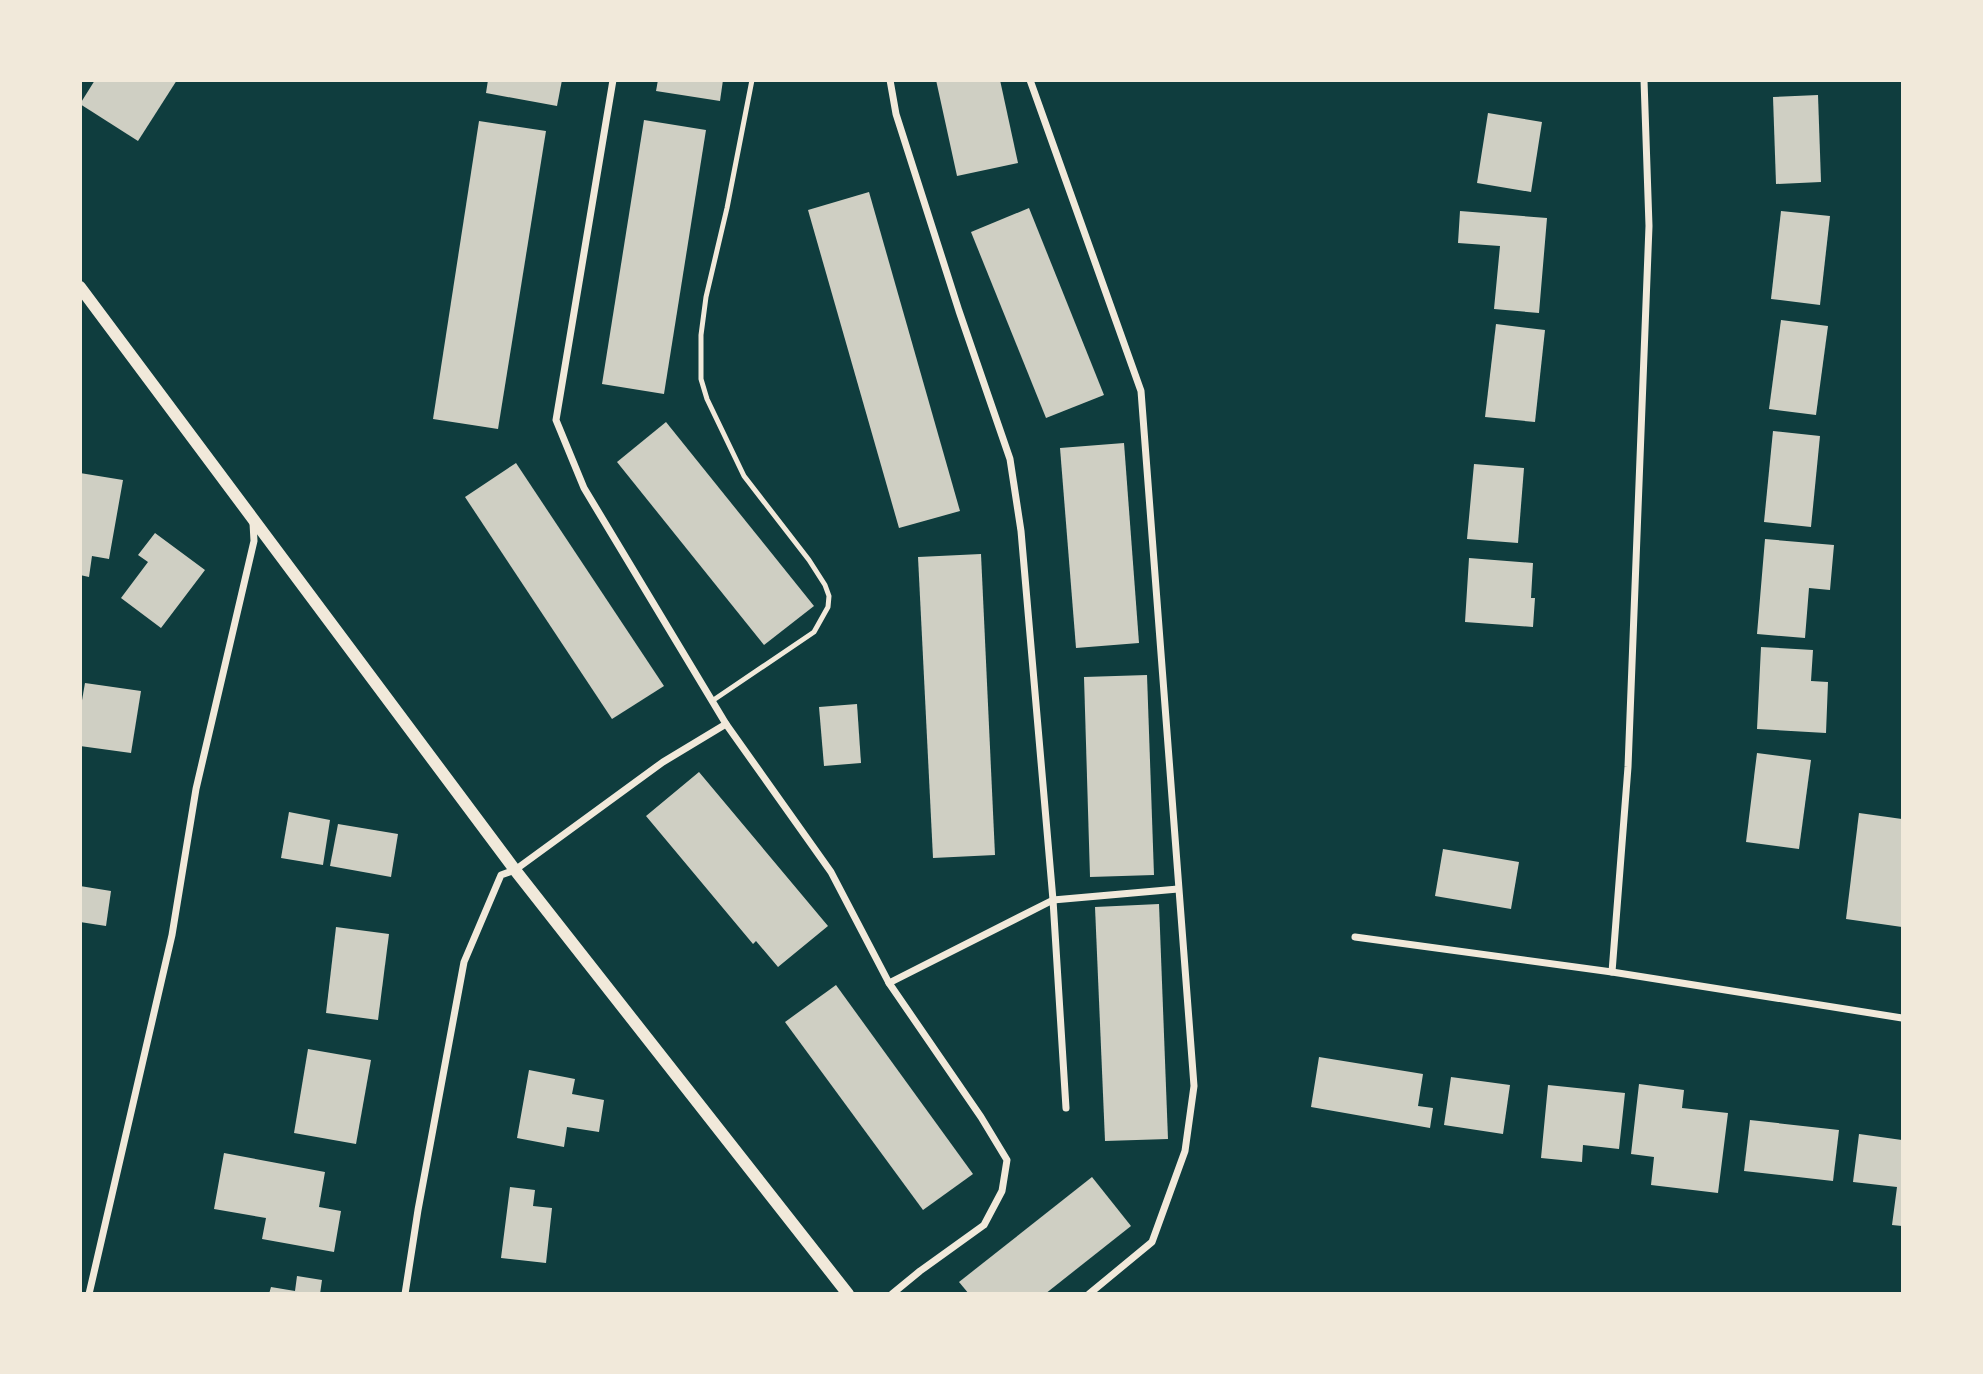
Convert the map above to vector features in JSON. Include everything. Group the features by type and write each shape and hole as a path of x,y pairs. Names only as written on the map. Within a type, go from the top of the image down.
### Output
{"street":[{"path":"613,80 556,420 583,488 726,724 831,872 889,983 981,1116 1007,1160 1002,1191 984,1225 892,1293"},
{"path":"891,80 896,114 1010,459 1021,531 1053,900 1066,1108"},
{"path":"1030,80 1141,391 1194,1086 1185,1151 1152,1242 1088,1293"},
{"path":"1612,972 1628,768 1649,226 1644,80"},
{"path":"80,287 515,870 848,1293"},
{"path":"89,1293 173,934 196,789 254,541 253,519"},
{"path":"404,1293 464,962 500,875 515,870 663,762 726,724"},
{"path":"889,983 1053,900 1178,889"},
{"path":"1355,937 1612,972 1902,1017"}],"lane":[{"path":"712,701 814,632 828,607 829,596 825,584 809,560 744,476 707,399 701,379 701,335 706,297 752,80"}],"building":[{"path":"95,80 177,80 138,141 80,104"},
{"path":"488,80 562,80 557,106 486,93"},
{"path":"658,80 723,80 720,101 656,91"},
{"path":"936,80 1000,80 1018,163 957,176"},
{"path":"1818,95 1821,182 1776,184 1773,97"},
{"path":"1488,113 1542,122 1531,192 1477,183"},
{"path":"644,120 706,130 664,394 602,384"},
{"path":"479,121 546,131 498,429 433,419"},
{"path":"869,192 960,511 899,528 808,210"},
{"path":"1029,208 1104,395 1046,418 971,232"},
{"path":"1460,211 1547,218 1539,313 1494,309 1500,246 1458,243"},
{"path":"1781,211 1830,216 1820,305 1771,299"},
{"path":"1781,320 1828,326 1816,415 1769,409"},
{"path":"1496,324 1545,330 1535,422 1485,417"},
{"path":"666,422 814,606 764,645 617,462"},
{"path":"1773,431 1820,436 1811,527 1764,522"},
{"path":"1124,443 1139,643 1076,648 1060,448"},
{"path":"516,463 664,686 612,719 465,497"},
{"path":"1474,464 1524,468 1518,543 1467,539"},
{"path":"80,473 123,480 109,559 92,556 89,577 80,575"},
{"path":"155,533 205,570 161,628 121,598 148,562 138,555"},
{"path":"1765,539 1834,545 1830,590 1809,588 1805,638 1757,634"},
{"path":"981,554 995,855 933,858 918,557"},
{"path":"1469,558 1533,563 1533,627 1465,622"},
{"path":"1761,647 1813,650 1811,681 1828,682 1826,733 1757,729"},
{"path":"1147,675 1154,875 1090,877 1084,677"},
{"path":"85,683 141,691 131,753 80,746 80,712"},
{"path":"857,704 861,763 824,766 819,707"},
{"path":"1757,753 1811,760 1799,849 1746,842"},
{"path":"699,772 828,926 778,967 756,941 753,944 646,816"},
{"path":"289,812 330,820 323,865 281,858"},
{"path":"1859,813 1902,819 1902,927 1846,919"},
{"path":"338,824 398,834 391,877 330,866"},
{"path":"1443,849 1519,862 1511,909 1435,896"},
{"path":"80,886 111,891 106,926 80,922"},
{"path":"1159,904 1168,1139 1105,1141 1095,907"},
{"path":"336,927 389,934 378,1020 326,1013"},
{"path":"836,985 973,1174 923,1210 785,1022"},
{"path":"308,1049 371,1060 356,1144 294,1133"},
{"path":"1319,1057 1423,1074 1418,1106 1433,1108 1430,1128 1311,1107"},
{"path":"529,1070 575,1079 572,1094 604,1100 599,1132 567,1127 564,1147 517,1138"},
{"path":"1451,1077 1510,1085 1503,1134 1444,1125"},
{"path":"1639,1084 1684,1090 1682,1108 1728,1113 1718,1193 1651,1185 1654,1157 1631,1154"},
{"path":"1548,1085 1625,1093 1619,1149 1583,1145 1582,1162 1541,1158"},
{"path":"1750,1120 1839,1130 1833,1181 1744,1171"},
{"path":"1859,1134 1902,1140 1902,1226 1892,1225 1897,1187 1853,1182"},
{"path":"224,1153 325,1172 319,1207 341,1211 334,1252 262,1239 266,1218 214,1209"},
{"path":"1092,1177 1131,1226 1045,1294 969,1294 959,1282"},
{"path":"510,1187 535,1190 533,1206 552,1208 546,1263 501,1258"},
{"path":"297,1276 322,1280 320,1294 269,1294 271,1287 295,1291"}]}
